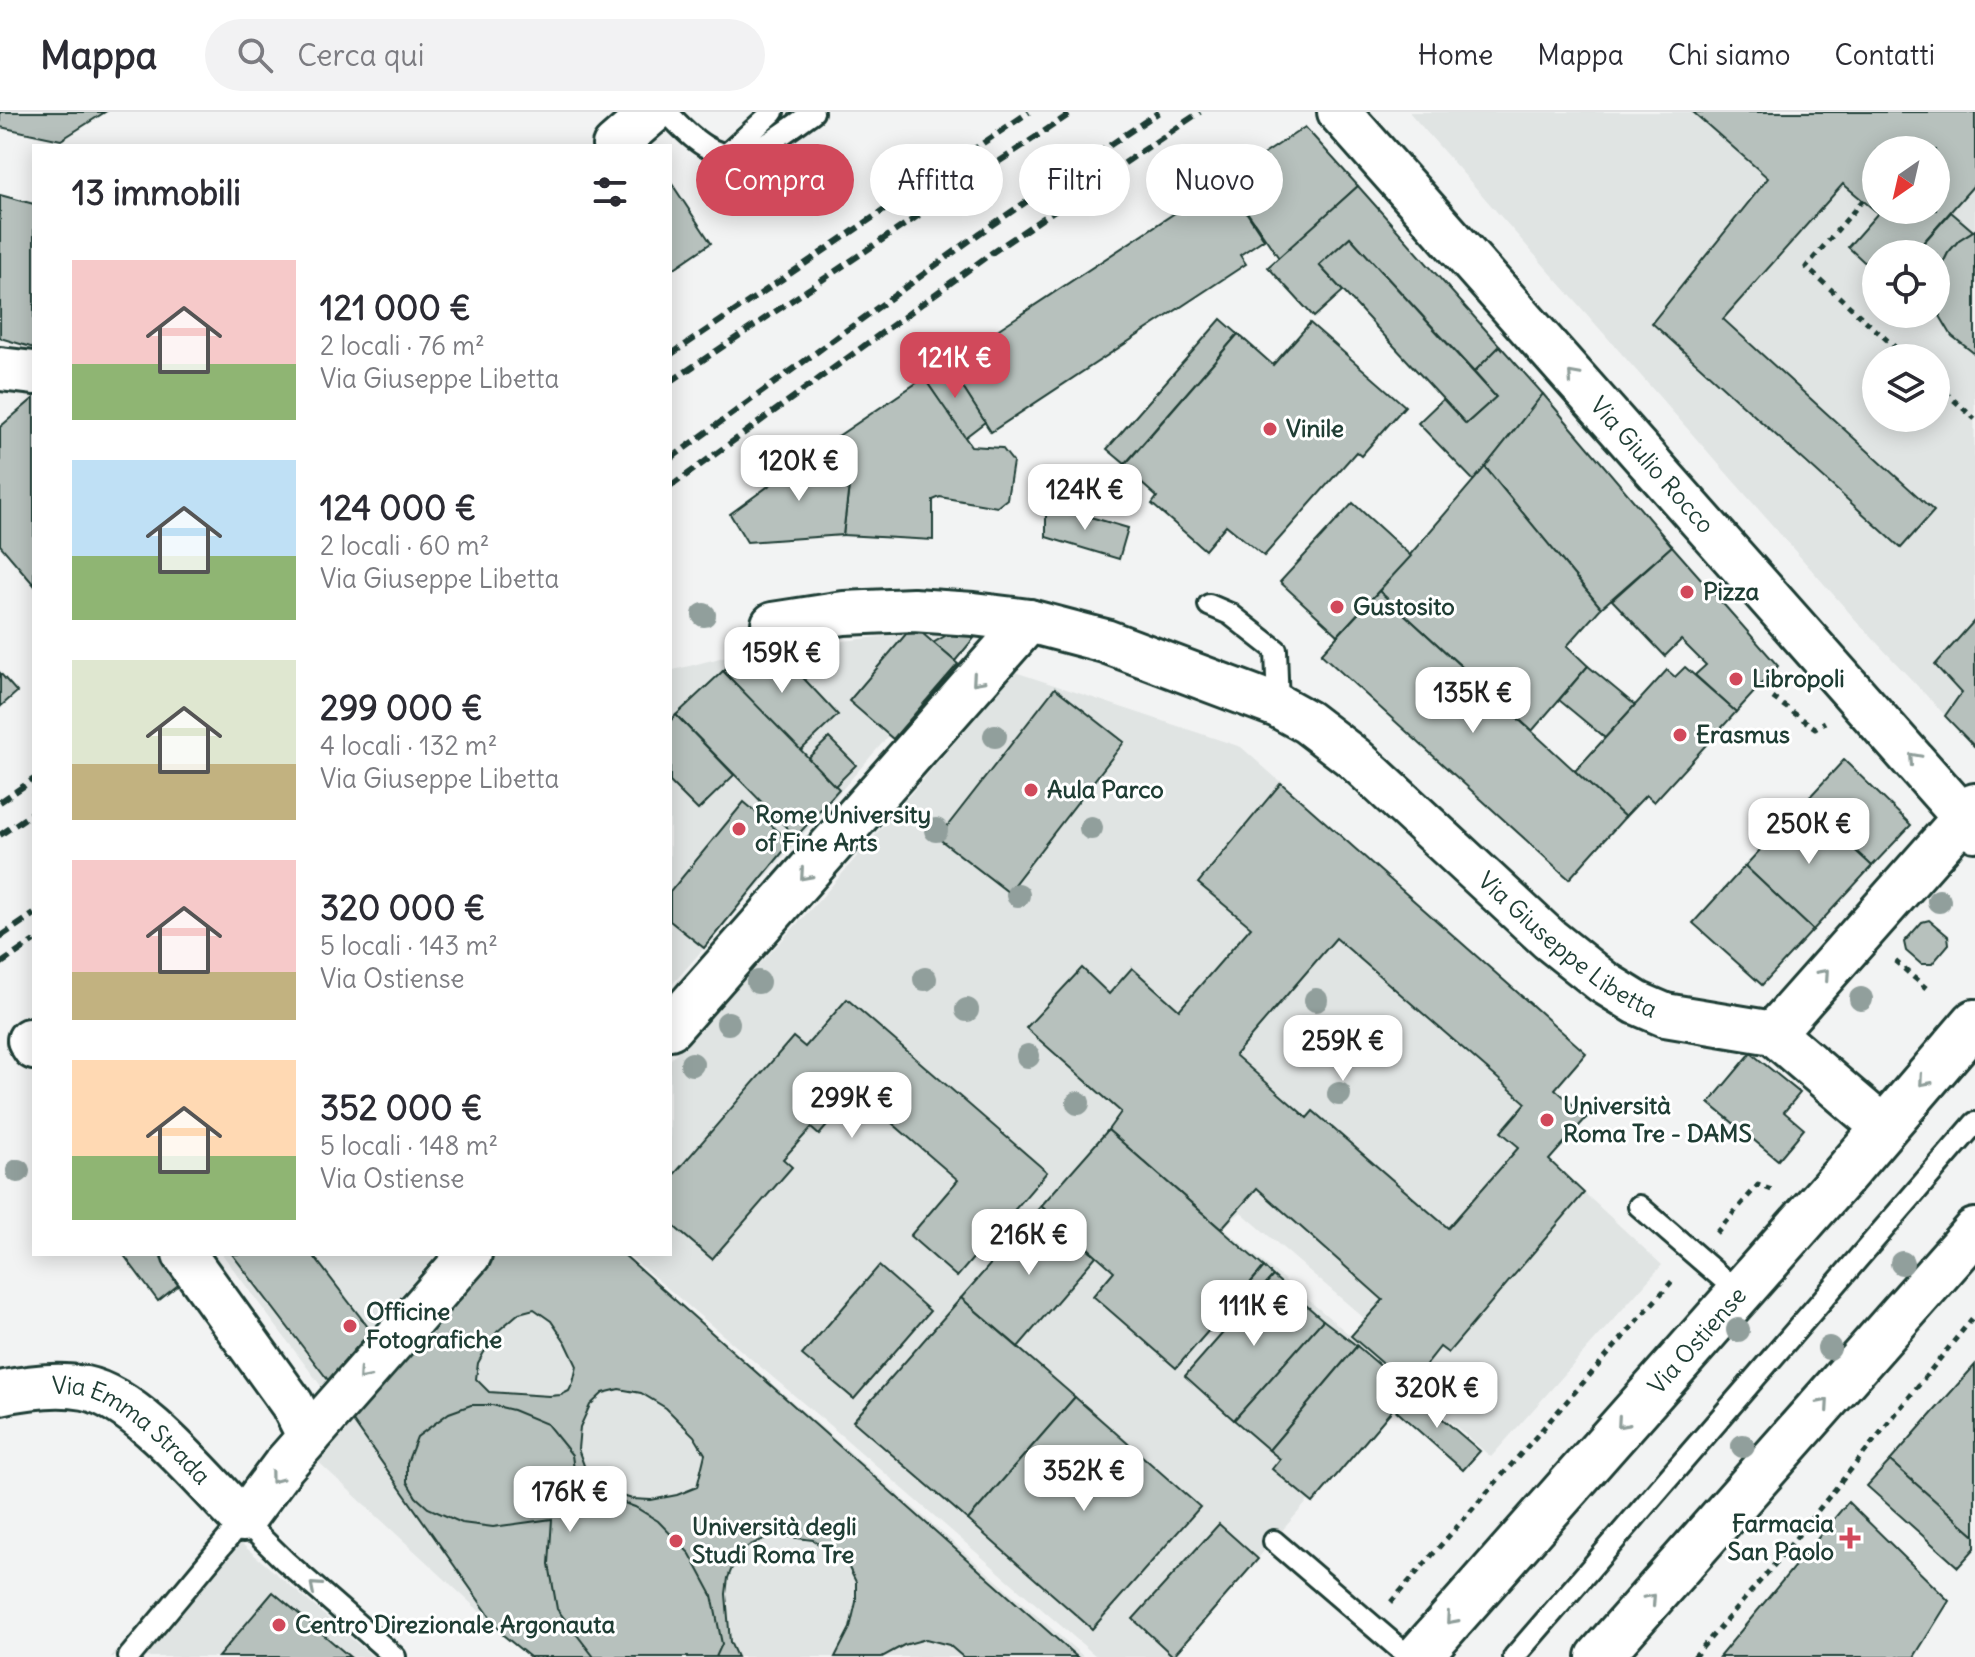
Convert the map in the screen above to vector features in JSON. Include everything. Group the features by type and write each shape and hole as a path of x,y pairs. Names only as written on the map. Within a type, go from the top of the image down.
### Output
{"main road":[{"name":"Via Ostiense","path":"1418,1657 1975,1022"},
{"path":"1601,1656 1975,1231"}],"street":[{"path":"616,144 653,112"},
{"name":"Via Giulio Rocco","path":"1339,112 1972,817"},
{"path":"0,369 32,373"},
{"name":"Via Giuseppe Libetta","path":"773,624 844,613 913,610 1029,621 1105,641 1278,706 1307,722 1354,758 1566,954 1622,995 1678,1018 1773,1033"},
{"path":"672,1026 1029,621"},
{"path":"1884,1128 1773,1033 1972,817"},
{"path":"185,1256 292,1404 309,1437"},
{"path":"243,1520 309,1437 468,1256"},
{"name":"Via Emma Strada","path":"0,1393 29,1387 84,1388 114,1399 140,1416 243,1520"}],"lane":[{"path":"667,112 698,144"},
{"path":"738,144 773,112"},
{"path":"767,144 813,112"},
{"path":"1209,605 1230,614 1276,650 1278,706"},
{"path":"1514,1657 1975,1123"},
{"path":"1639,1206 1738,1292"},
{"path":"129,1657 243,1520 395,1657"},
{"path":"1274,1541 1409,1657"}],"path":[{"path":"1862,201 1806,267 1891,344"},
{"path":"1950,397 1975,419"},
{"path":"1694,1657 1775,1564 1975,1315"},
{"path":"1371,1625 1540,1431 1546,1437"}],"shaded area":[{"path":"1409,112 1975,112 1974,746 1861,626"},
{"name":"Rome University of Fine Arts","path":"980,631 672,985 672,670 743,652 906,634"},
{"path":"1015,672 1241,747 1586,1053 1555,1089 1587,1117 1549,1160 1662,1265 1491,1457 1409,1386 1171,1657 1097,1657 629,1256 672,1256 672,1058 823,896","holes":["1241,1212 1364,1318 1351,1336 1223,1228"]},
{"path":"224,1256 435,1256 321,1386"},
{"name":"Università degli Studi Roma Tre","path":"489,1256 626,1256 1084,1657 529,1657 311,1455"},
{"path":"222,1527 373,1657 111,1657"}],"building":[{"path":"0,112 105,112 61,140 0,127"},
{"path":"1693,112 1975,112 1975,184 1950,212 1950,136 1862,136 1862,200 1843,184 1723,319 1934,511 1901,548 1652,323 1768,178"},
{"path":"1305,127 1358,186 1279,258 1250,216 1283,216 1283,144 1279,144"},
{"path":"672,184 711,243 672,270"},
{"path":"1358,186 1500,346 1474,372 1350,237 1319,265 1343,291 1314,317 1268,267"},
{"path":"0,195 32,203 32,347 0,338"},
{"path":"1950,213 1973,231 1950,251 1950,240 1926,240 1940,224 1950,224"},
{"path":"1170,216 1249,216 1264,239 1240,255 1246,264 991,432 947,363"},
{"path":"1868,224 1940,224 1925,240 1862,240 1862,260 1848,247"},
{"path":"1975,230 1975,354 1952,336 1947,328 1950,328 1950,251 1959,240"},
{"path":"1350,237 1496,397 1466,424 1319,265"},
{"path":"1221,319 1238,334 1125,464 1107,449"},
{"name":"Vinile","path":"1310,323 1405,406 1361,456 1356,452 1264,556 1226,525 1205,550 1152,504 1157,497 1123,467 1238,334 1273,365"},
{"path":"1500,346 1543,394 1474,481 1418,423 1443,399 1466,424 1496,397 1474,372"},
{"path":"947,363 985,422 964,438 924,378"},
{"path":"924,378 971,446 1002,448 1013,462 1007,499 997,507 940,497 933,500 933,540 843,535 850,477 825,445"},
{"path":"1543,394 1672,546 1601,608 1485,467"},
{"path":"32,400 32,583 0,545 0,427"},
{"path":"825,445 850,477 843,535 747,542 730,514"},
{"path":"1485,467 1601,608 1567,646 1588,666 1532,731 1379,591"},
{"path":"1353,503 1411,556 1338,635 1280,582"},
{"path":"1046,504 1128,528 1119,559 1046,537"},
{"path":"1672,546 1778,666 1736,712 1695,675 1706,665 1681,640 1665,656 1612,600"},
{"path":"1379,591 1625,817 1569,879 1321,654"},
{"path":"1975,620 1974,746 1945,716 1961,693 1935,665"},
{"path":"959,628 980,631 955,661 933,643"},
{"path":"922,633 958,664 893,739 849,701 906,634"},
{"path":"777,650 838,715 800,751 723,671 743,652"},
{"path":"1588,666 1635,705 1605,738 1559,700"},
{"path":"1685,667 1736,712 1654,802 1646,795 1625,817 1575,771 1667,670 1675,677"},
{"path":"723,671 839,789 796,837 676,715"},
{"path":"0,673 17,692 0,707"},
{"name":"Aula Parco","path":"1055,688 1124,742 1008,892 938,838"},
{"path":"676,715 734,775 698,810 672,784 672,719"},
{"path":"829,738 856,765 835,786 808,758"},
{"path":"1844,760 1911,825 1872,866 1804,803"},
{"path":"1281,783 1586,1053 1555,1089 1587,1117 1549,1160 1584,1193 1448,1353 1440,1347 1409,1386 1351,1336 1383,1300 1257,1188 1221,1229 1108,1130 1121,1112 1026,1028 1082,968 1109,994 1132,968 1179,1010 1251,927 1198,883","holes":["1336,938 1526,1103 1501,1132 1519,1147 1448,1228 1313,1111 1307,1118 1235,1055"]},
{"path":"744,802 791,842 704,948 672,923 672,890"},
{"path":"1804,803 1872,866 1813,930 1745,866"},
{"path":"1745,866 1813,930 1762,985 1693,923"},
{"path":"1929,920 1948,936 1949,944 1932,964 1921,964 1906,951 1904,942 1922,922"},
{"path":"847,999 1047,1172 957,1277 910,1236 958,1180 856,1092 819,1135 811,1128 783,1159 792,1167 712,1259 672,1225 672,1177 793,1037 805,1047"},
{"path":"1751,1053 1800,1093 1784,1112 1804,1129 1778,1160 1709,1103"},
{"path":"1108,1130 1264,1267 1176,1368 1093,1296 1114,1271 1041,1206"},
{"path":"1041,1206 1096,1256 1018,1347 961,1298"},
{"path":"124,1256 162,1256 182,1282 158,1301"},
{"path":"234,1256 314,1256 371,1331 328,1380"},
{"name":"Università degli Studi Roma Tre","path":"489,1256 625,1256 1077,1657 963,1657 949,1645 926,1639 904,1645 882,1657 835,1657 850,1628 856,1602 856,1582 848,1566 813,1540 774,1535 750,1545 737,1555 728,1578 726,1594 730,1642 737,1657 530,1657 503,1635 348,1414","holes":["534,1309 551,1321 577,1366 569,1391 549,1396 489,1392 476,1379 478,1363 497,1332 519,1313","619,1389 641,1393 666,1408 694,1436 705,1454 697,1487 651,1500 632,1499 598,1488 589,1479 578,1449 580,1427 590,1405 603,1393"]},
{"path":"879,1266 930,1311 854,1399 802,1355"},
{"path":"1264,1267 1273,1276 1250,1301 1242,1293"},
{"path":"1273,1276 1323,1320 1234,1420 1185,1376"},
{"path":"961,1298 1075,1397 968,1520 853,1421"},
{"path":"1323,1320 1357,1346 1269,1450 1234,1420"},
{"path":"1357,1346 1409,1390 1313,1503 1272,1469 1280,1459 1269,1450"},
{"path":"1975,1365 1975,1536 1890,1461"},
{"path":"1409,1390 1480,1451 1463,1470 1393,1408"},
{"path":"1075,1397 1200,1507 1092,1629 968,1520"},
{"path":"471,1405 492,1405 513,1410 547,1424 572,1455 576,1485 635,1507 658,1521 690,1554 712,1595 722,1644 716,1657 594,1657 557,1609 549,1564 552,1519 493,1527 462,1523 428,1508 416,1497 407,1482 407,1463 417,1437 449,1413"},
{"path":"1890,1461 1975,1536 1975,1548 1958,1567 1867,1486"},
{"path":"1848,1502 1949,1601 1914,1657 1719,1657"},
{"path":"1219,1524 1258,1559 1173,1656 1133,1619"},
{"name":"Centro Direzionale Argonauta","path":"273,1592 350,1657 218,1657"}],"railway":[{"path":"672,354 1029,112"},
{"path":"672,381 1073,112"},
{"path":"672,458 980,233 1159,112"},
{"path":"672,486 993,252 1200,112"},
{"path":"0,802 32,780"},
{"path":"0,835 32,813"},
{"path":"0,937 32,915"},
{"path":"0,964 32,942"}],"place":[{"name":"Vinile","path":"1270,429"},
{"name":"Pizza","path":"1687,592"},
{"name":"Gustosito","path":"1337,607"},
{"name":"Libropoli","path":"1736,679"},
{"name":"Erasmus","path":"1680,735"},
{"name":"Aula Parco","path":"1031,790"},
{"name":"Rome University of Fine Arts","path":"739,829"},
{"name":"Università Roma Tre - DAMS","path":"1547,1120"},
{"name":"Officine Fotografiche","path":"350,1326"},
{"name":"Farmacia San Paolo","path":"1850,1538"},
{"name":"Università degli Studi Roma Tre","path":"676,1541"},
{"name":"Centro Direzionale Argonauta","path":"279,1625"}]}
